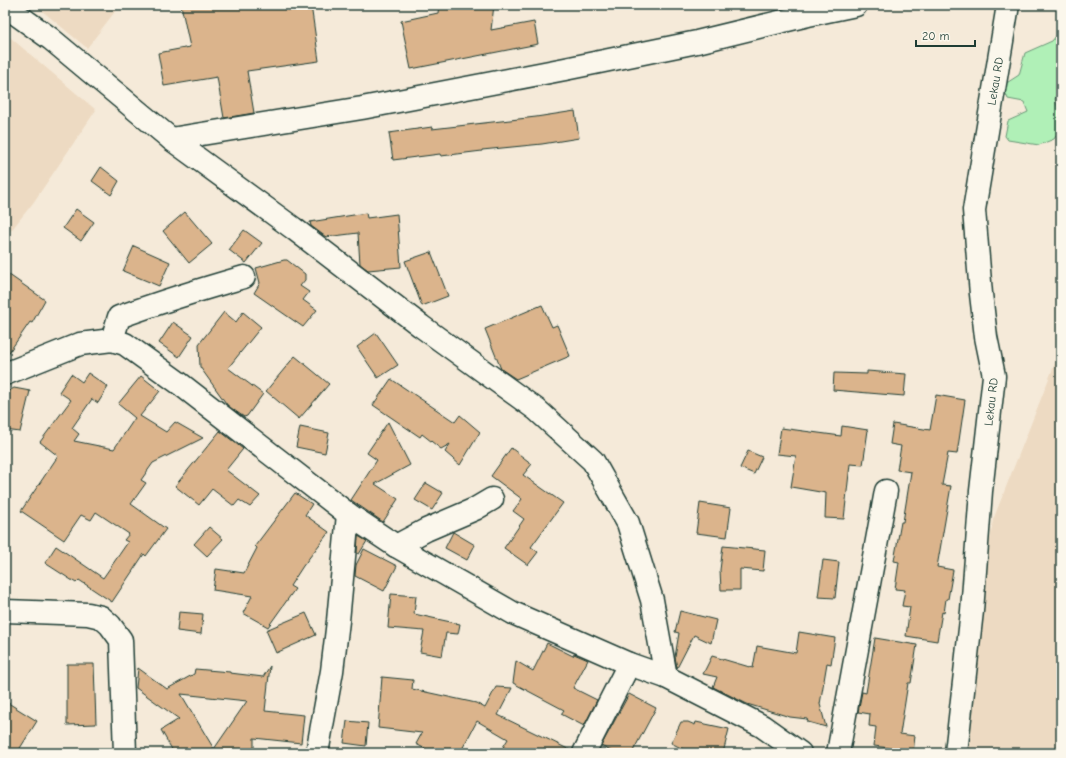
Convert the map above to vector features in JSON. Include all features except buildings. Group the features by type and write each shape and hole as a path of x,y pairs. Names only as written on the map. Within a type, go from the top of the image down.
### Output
{"street":[{"path":"171,139 362,108 534,75 697,42 807,10 856,5"},
{"name":"Lekau RD","path":"956,753 972,611 981,491 994,376 986,337 974,210 1008,5"},
{"path":"5,6 51,39 171,139 293,228 421,326 537,410 593,461 628,523 652,600 666,677"},
{"path":"112,340 119,317 244,277"},
{"path":"5,374 80,344 112,340 125,344 179,383 348,514 396,546 514,613 629,664 666,677 762,726 800,753"},
{"path":"838,753 886,491"},
{"path":"396,546 426,530 475,509 492,498"},
{"path":"317,753 332,671 348,514"},
{"path":"5,611 88,614 101,616 110,625 121,640 125,753"},
{"path":"584,753 629,664"}],"shaded area":[{"path":"35,5 120,5 87,48"},
{"path":"5,33 96,110 33,203 5,238"},
{"path":"1061,348 1061,753 968,753 962,728 993,520"}],"green space":[{"path":"1061,30 1061,88 1059,89 1055,99 1061,118 1061,129 1054,139 1039,145 1008,140 1005,136 1008,121 1028,112 1024,102 1008,99 1004,89 1005,84 1019,75 1025,53 1052,41"}]}
